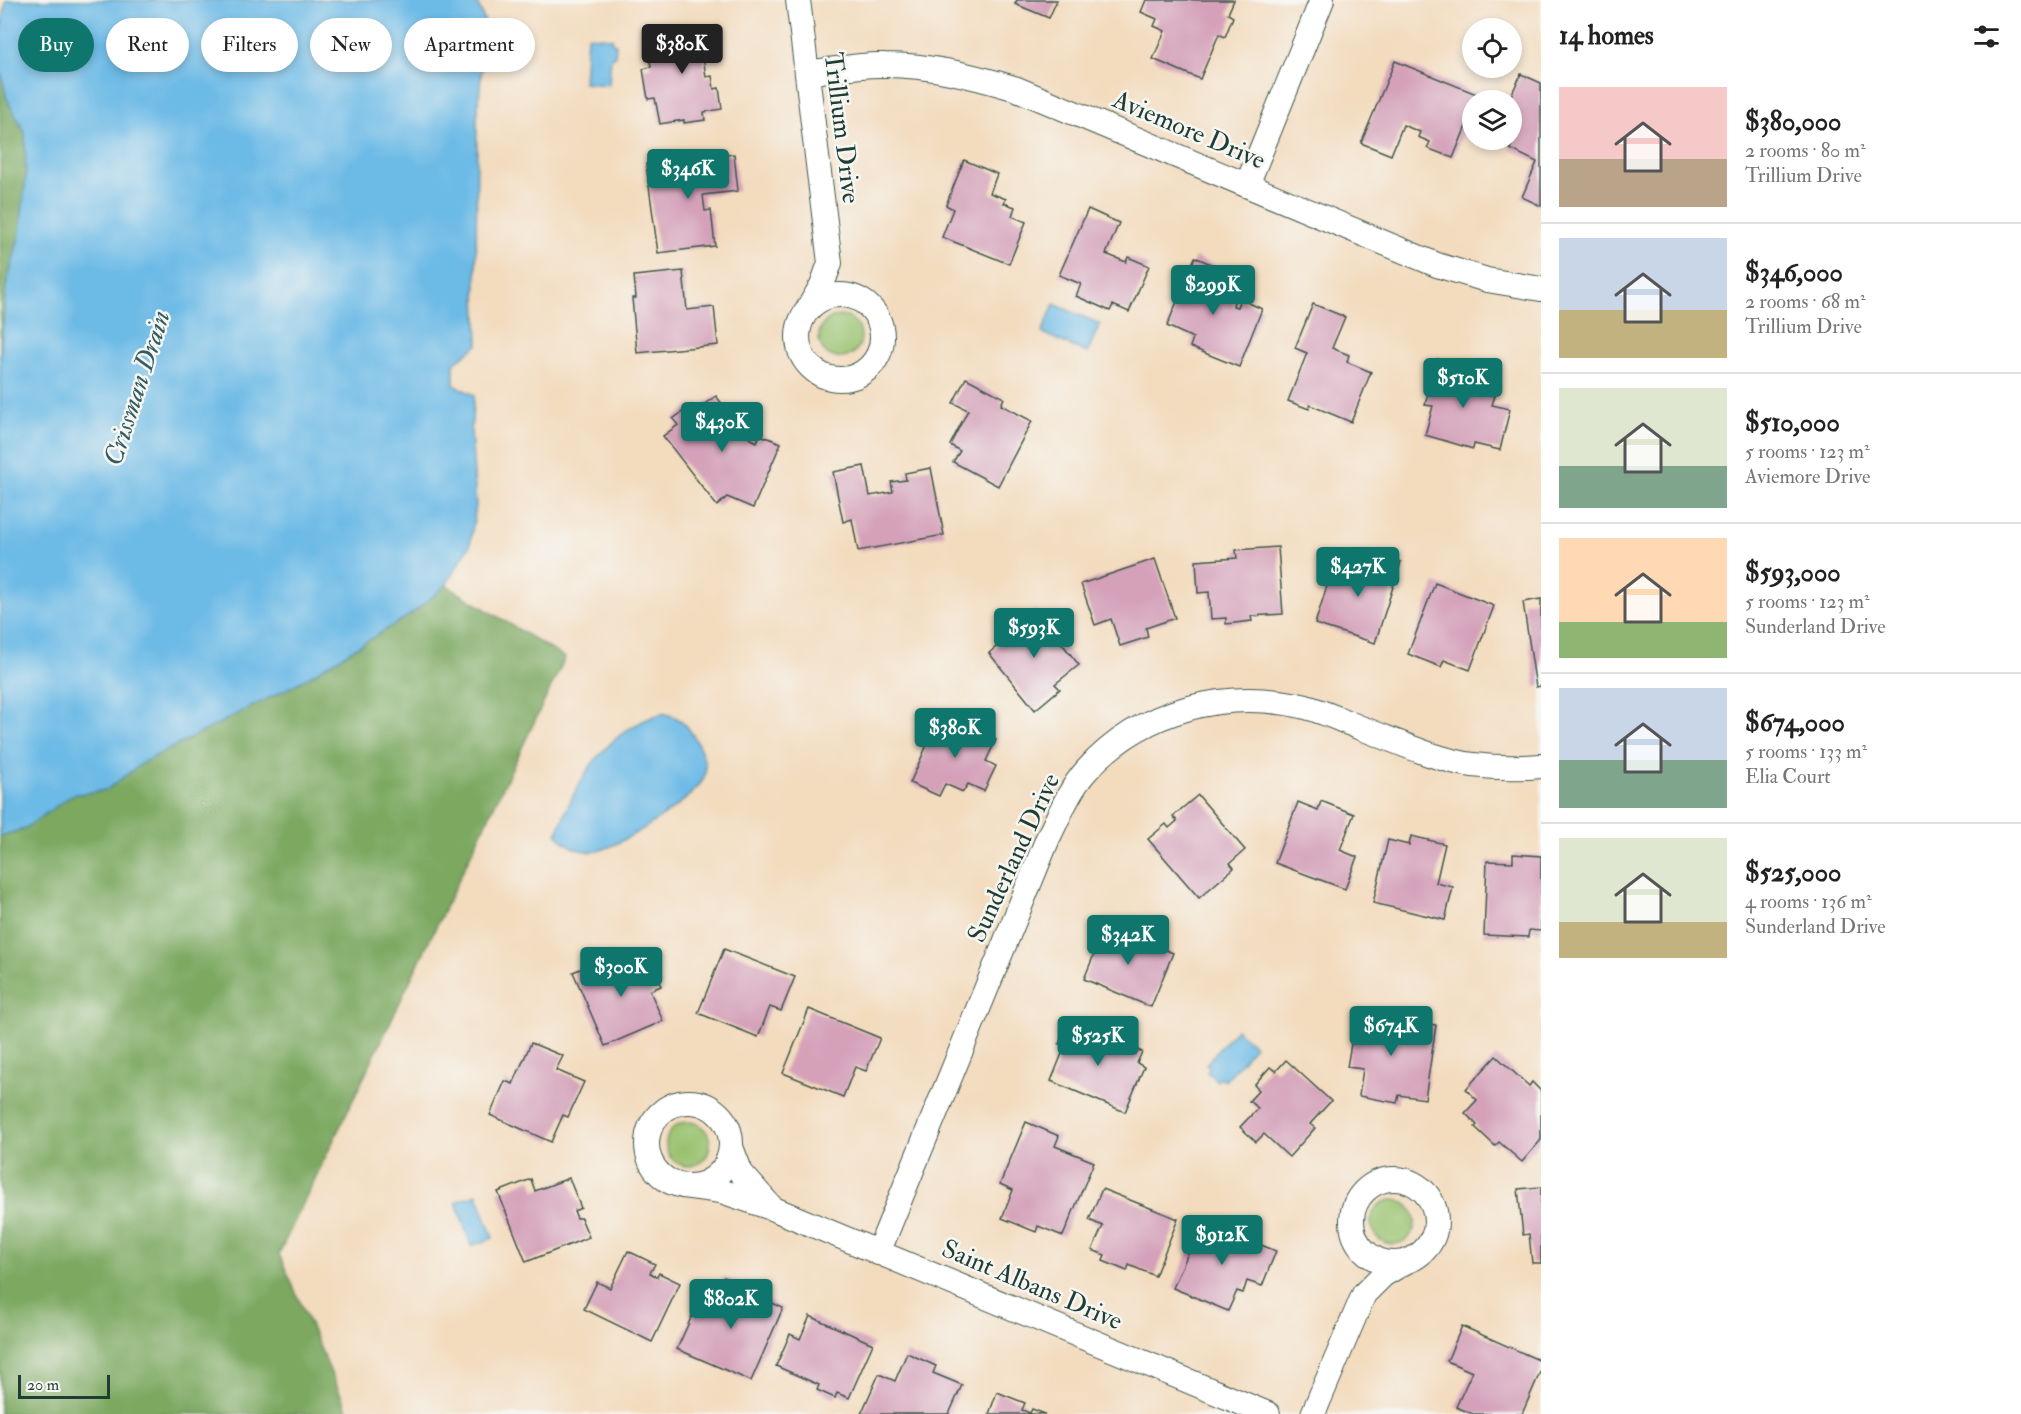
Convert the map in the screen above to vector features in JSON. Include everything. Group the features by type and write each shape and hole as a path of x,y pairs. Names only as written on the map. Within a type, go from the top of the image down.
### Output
{"street":[{"name":"Trillium Drive","path":"798,0 830,263 843,283 872,309 879,322 882,335 880,349 874,361 864,371 852,377 838,379 824,376 812,369 803,359 798,345 798,332 802,318 822,285 830,263"},
{"path":"1247,185 1322,0"},
{"name":"Aviemore Drive","path":"807,73 884,64 978,77 1017,89 1437,265 1487,280 1541,289"},
{"path":"809,307 821,299 834,295 848,296 861,301"},
{"name":"Sunderland Drive","path":"878,1253 1048,838 1065,804 1086,772 1118,743 1151,721 1188,707 1229,700 1272,700 1308,708 1423,751 1470,764 1508,768 1541,766"},
{"name":"Saint Albans Drive","path":"774,1209 741,1173 731,1146 730,1132 724,1120 714,1110 701,1103 674,1104 662,1111 653,1121 648,1134 647,1148 658,1173 669,1182 721,1191 774,1209 1268,1414"},
{"path":"683,1185 697,1185 710,1181 728,1160 731,1146"},
{"path":"1313,1414 1364,1294 1383,1275 1418,1256 1428,1247 1434,1234 1437,1220 1434,1206 1427,1194 1416,1185 1403,1180 1390,1179 1376,1183 1356,1202 1352,1215 1353,1229 1364,1294"},
{"path":"1357,1242 1366,1253 1378,1260 1392,1263 1406,1262"}],"green space":[{"path":"0,68 7,99 25,133 26,176 20,233 6,287 0,360"},
{"path":"840,316 848,317 855,322 860,329 860,345 855,352 848,357 840,358 832,357 825,352 820,345 819,337 820,329 825,322 832,317"},
{"path":"446,585 565,658 279,1254 349,1414 0,1414 0,836 24,829 72,795 106,790 144,762 300,682 413,613"},
{"path":"688,1122 704,1128 710,1144 704,1160 688,1166 672,1160 666,1144 672,1128"},
{"path":"1393,1200 1408,1207 1415,1222 1408,1237 1393,1244 1378,1237 1371,1222 1378,1207"}],"water":[{"name":"Crissman Drain","path":"6,0 476,0 484,18 404,18 404,72 481,72 477,119 478,345 454,363 454,385 474,395 471,432 476,505 470,545 446,585 413,613 300,682 144,762 106,790 72,795 24,829 0,836 0,360 6,287 20,233 26,176 25,133 7,99 0,68 0,39"},
{"path":"587,36 612,38 612,43 616,44 615,57 611,57 609,85 584,83"},
{"path":"1054,304 1100,324 1087,353 1042,333"},
{"path":"664,713 682,722 697,743 705,767 705,774 700,784 690,795 658,820 623,841 591,852 574,848 565,842 557,834 573,795 595,760 625,731"},
{"path":"1236,1029 1255,1046 1225,1081 1220,1077 1217,1081 1207,1072 1210,1068 1206,1064"},
{"path":"477,1194 493,1238 471,1246 456,1202"}],"building":[{"path":"1017,0 1057,0 1049,18 1015,4"},
{"path":"1146,0 1234,0 1228,14 1233,17 1225,37 1219,34 1200,79 1153,59 1165,31 1154,26 1157,19 1141,12"},
{"path":"717,26 721,53 703,56 706,77 712,76 714,89 719,88 722,109 704,112 705,120 684,123 684,120 660,124 655,98 648,99 643,69 651,67 646,38"},
{"path":"1395,61 1467,90 1462,90 1462,136 1453,158 1427,148 1430,142 1418,137 1420,132 1403,125 1391,155 1361,143"},
{"path":"1522,74 1541,83 1541,206 1522,197 1537,162 1512,150 1522,150 1522,90 1514,90"},
{"path":"734,154 738,191 703,195 705,211 711,210 715,246 658,253 646,164"},
{"path":"964,160 997,174 990,193 1006,199 1004,203 1015,207 1012,216 1026,222 1009,264 942,237 953,209 946,205"},
{"path":"1088,209 1119,223 1106,254 1126,262 1128,257 1149,266 1129,312 1113,305 1110,311 1076,296 1081,284 1059,275"},
{"path":"1195,257 1226,271 1217,294 1234,301 1233,306 1237,307 1240,299 1262,309 1239,367 1190,347 1193,338 1167,326"},
{"path":"683,271 687,310 714,307 718,345 637,353 632,298 636,298 634,276"},
{"path":"1313,304 1345,317 1332,348 1349,355 1347,362 1371,372 1351,422 1310,405 1309,409 1288,401 1307,353 1295,348"},
{"path":"1437,359 1475,368 1471,384 1484,387 1483,393 1495,396 1492,405 1510,409 1500,450 1474,444 1473,449 1425,435 1433,406 1425,405"},
{"path":"966,378 1004,398 1001,405 1032,421 998,486 953,462 960,451 950,445 968,410 953,403"},
{"path":"716,396 727,410 732,406 744,422 739,426 749,438 757,442 760,435 781,443 753,508 727,497 717,506 663,436 678,425 673,419 692,405 696,410"},
{"path":"864,466 870,496 893,492 891,482 906,480 905,473 931,468 944,535 858,551 852,519 843,522 833,472"},
{"path":"1278,547 1283,614 1251,616 1252,621 1226,624 1226,618 1211,619 1209,592 1198,593 1196,561 1237,558 1236,550"},
{"path":"1380,556 1401,562 1375,643 1315,624 1336,557 1376,569"},
{"path":"1155,559 1175,618 1146,628 1148,637 1120,646 1111,619 1095,625 1081,584"},
{"path":"1435,583 1494,606 1470,670 1444,660 1441,667 1408,654"},
{"path":"1541,599 1541,686 1536,687 1523,602"},
{"path":"1035,610 1079,665 1055,684 1060,689 1035,710 989,653 1004,640 1001,637"},
{"path":"940,716 996,740 986,761 996,766 984,791 968,784 963,792 945,784 939,796 910,783"},
{"path":"1198,795 1245,850 1230,863 1234,868 1199,898 1148,839 1166,824 1169,828 1177,821 1173,816"},
{"path":"1321,801 1354,814 1340,850 1357,857 1345,889 1275,863 1298,802 1318,810"},
{"path":"1411,836 1445,844 1436,883 1453,887 1445,920 1373,903 1388,840 1409,845"},
{"path":"1513,854 1541,856 1541,931 1529,930 1528,937 1484,935 1487,861 1513,862"},
{"path":"1106,925 1173,953 1151,1007 1084,979"},
{"path":"724,949 795,977 781,1011 770,1007 758,1037 698,1013"},
{"path":"646,954 661,986 650,991 663,1021 605,1046 573,972 595,963 600,974"},
{"path":"809,1009 880,1038 866,1071 855,1067 843,1097 783,1073"},
{"path":"1357,1009 1381,1013 1379,1024 1392,1026 1394,1018 1436,1025 1425,1099 1399,1095 1397,1103 1359,1096 1363,1069 1347,1067"},
{"path":"1069,1020 1142,1052 1137,1063 1144,1067 1125,1112 1051,1081 1065,1046 1059,1044"},
{"path":"531,1043 563,1056 556,1070 584,1082 568,1117 563,1115 551,1142 490,1115 505,1081 513,1084"},
{"path":"1496,1056 1529,1086 1532,1082 1541,1091 1541,1140 1522,1162 1499,1142 1495,1146 1475,1127 1477,1125 1465,1113 1477,1100 1466,1089"},
{"path":"1286,1060 1331,1101 1310,1124 1315,1128 1289,1157 1264,1134 1256,1142 1240,1127 1258,1108 1249,1101 1259,1090 1254,1085 1270,1067 1276,1071"},
{"path":"1026,1122 1059,1136 1055,1146 1094,1162 1063,1236 1038,1226 1036,1232 1002,1218 1013,1190 1000,1184"},
{"path":"569,1178 581,1208 574,1211 577,1218 581,1218 589,1237 526,1262 498,1192 531,1179 535,1191"},
{"path":"1541,1187 1541,1263 1532,1263 1529,1234 1523,1235 1518,1189"},
{"path":"1102,1189 1178,1219 1155,1276 1129,1265 1127,1271 1103,1261 1105,1255 1092,1250 1103,1226 1089,1220"},
{"path":"1202,1221 1276,1251 1262,1286 1247,1281 1243,1293 1237,1291 1228,1311 1173,1288"},
{"path":"628,1251 655,1264 650,1273 657,1277 659,1273 680,1283 652,1342 584,1309 597,1282 610,1288"},
{"path":"724,1277 754,1290 750,1299 760,1304 762,1298 783,1308 751,1381 677,1349 699,1300 712,1305"},
{"path":"810,1316 873,1344 849,1398 837,1393 835,1398 817,1390 819,1385 776,1366 790,1334 800,1339"},
{"path":"1462,1326 1541,1361 1541,1370 1522,1414 1473,1414 1456,1407 1472,1372 1447,1361"},
{"path":"907,1353 936,1366 933,1373 962,1385 949,1414 861,1414 879,1374 895,1381"},
{"path":"997,1392 1025,1403 1022,1410 1030,1413 1032,1409 1045,1414 989,1414"}]}
